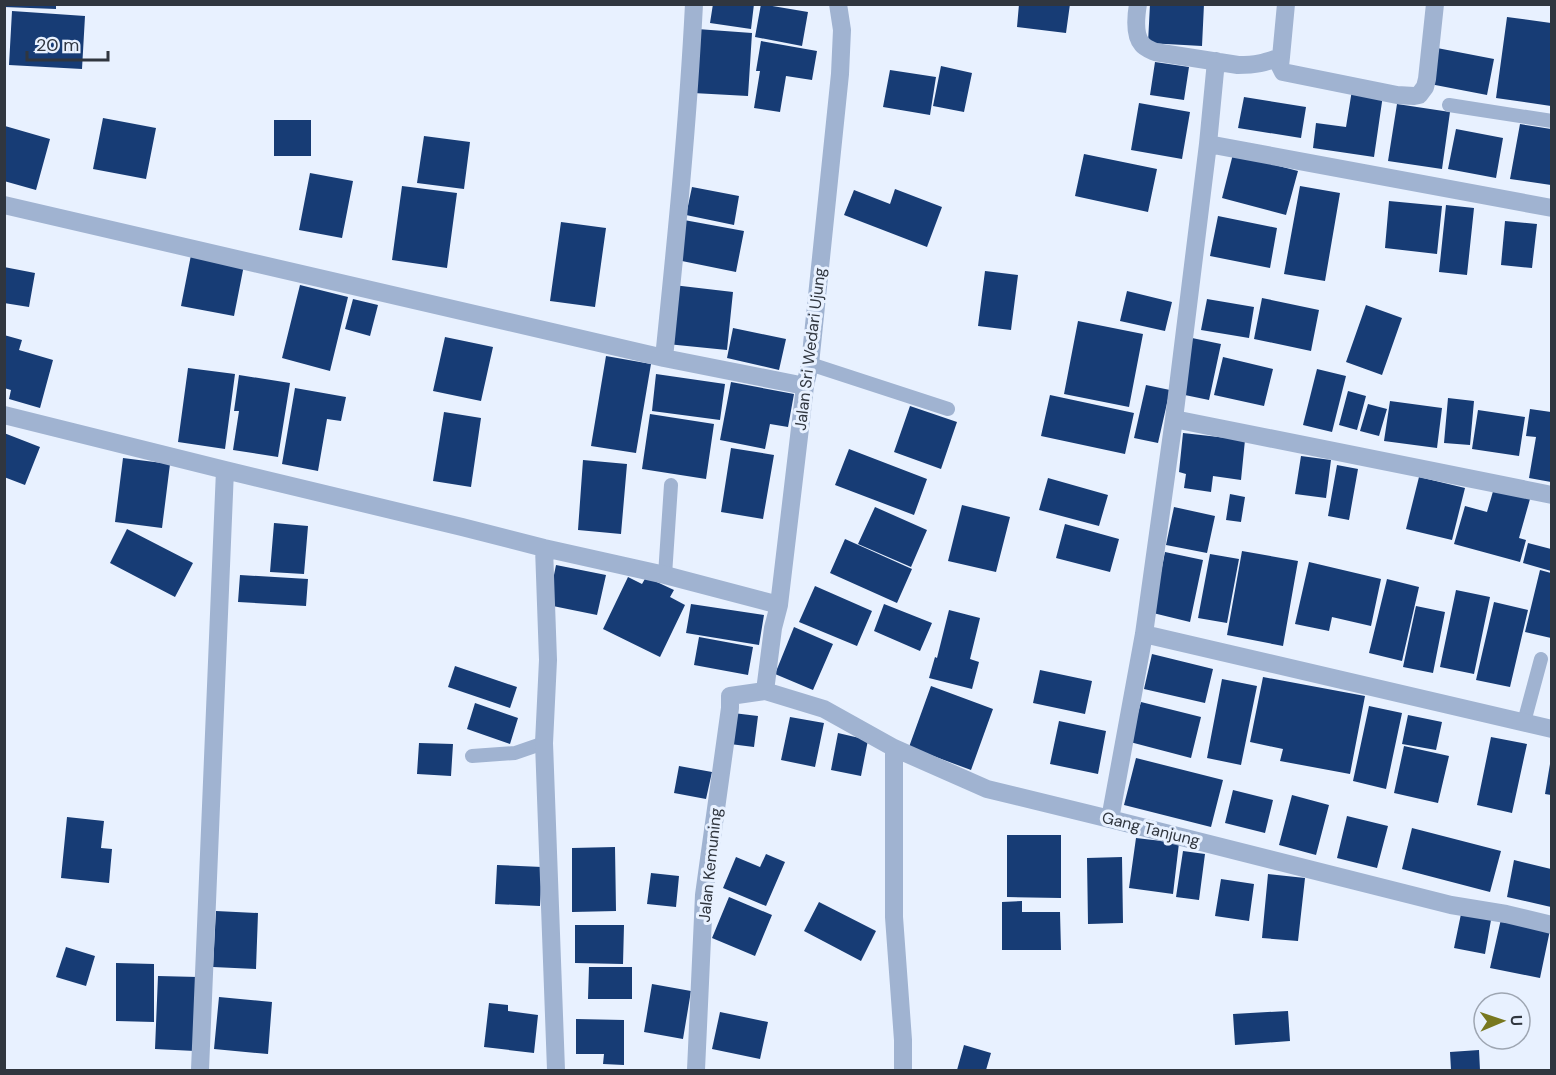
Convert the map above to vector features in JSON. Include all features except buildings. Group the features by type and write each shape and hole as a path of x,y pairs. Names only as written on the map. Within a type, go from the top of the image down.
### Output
{"street":[{"path":"664,358 679,209 694,4"},
{"name":"Jalan Sri Wedari Ujung","path":"765,692 773,628 779,605 805,386 810,364 840,74 842,30 838,4"},
{"path":"1287,4 1280,66 1283,72 1397,95 1414,96 1419,95 1425,87 1435,4"},
{"path":"1137,7 1138,36 1142,44 1155,52 1251,65 1281,57"},
{"path":"1110,819 1144,634 1174,418 1216,61"},
{"path":"1208,144 1551,208"},
{"path":"4,204 664,358 805,386"},
{"path":"4,415 544,548 665,575 779,605"},
{"path":"1174,418 1551,495"},
{"path":"200,1071 225,470"},
{"path":"544,548 548,660 544,743 556,1071"},
{"path":"1144,634 1551,729"},
{"name":"Gang Tanjung","path":"765,692 824,709 894,748 987,789 1451,905 1506,914 1551,925"},
{"name":"Jalan Kemuning","path":"696,1071 704,895 730,696 765,692"},
{"path":"894,748 894,917 903,1040 903,1071"}],"lane":[{"path":"1449,105 1551,121"},
{"path":"810,364 948,409"},
{"path":"665,575 671,485"},
{"path":"1524,722 1541,659"},
{"path":"472,756 515,753 544,743"}]}
